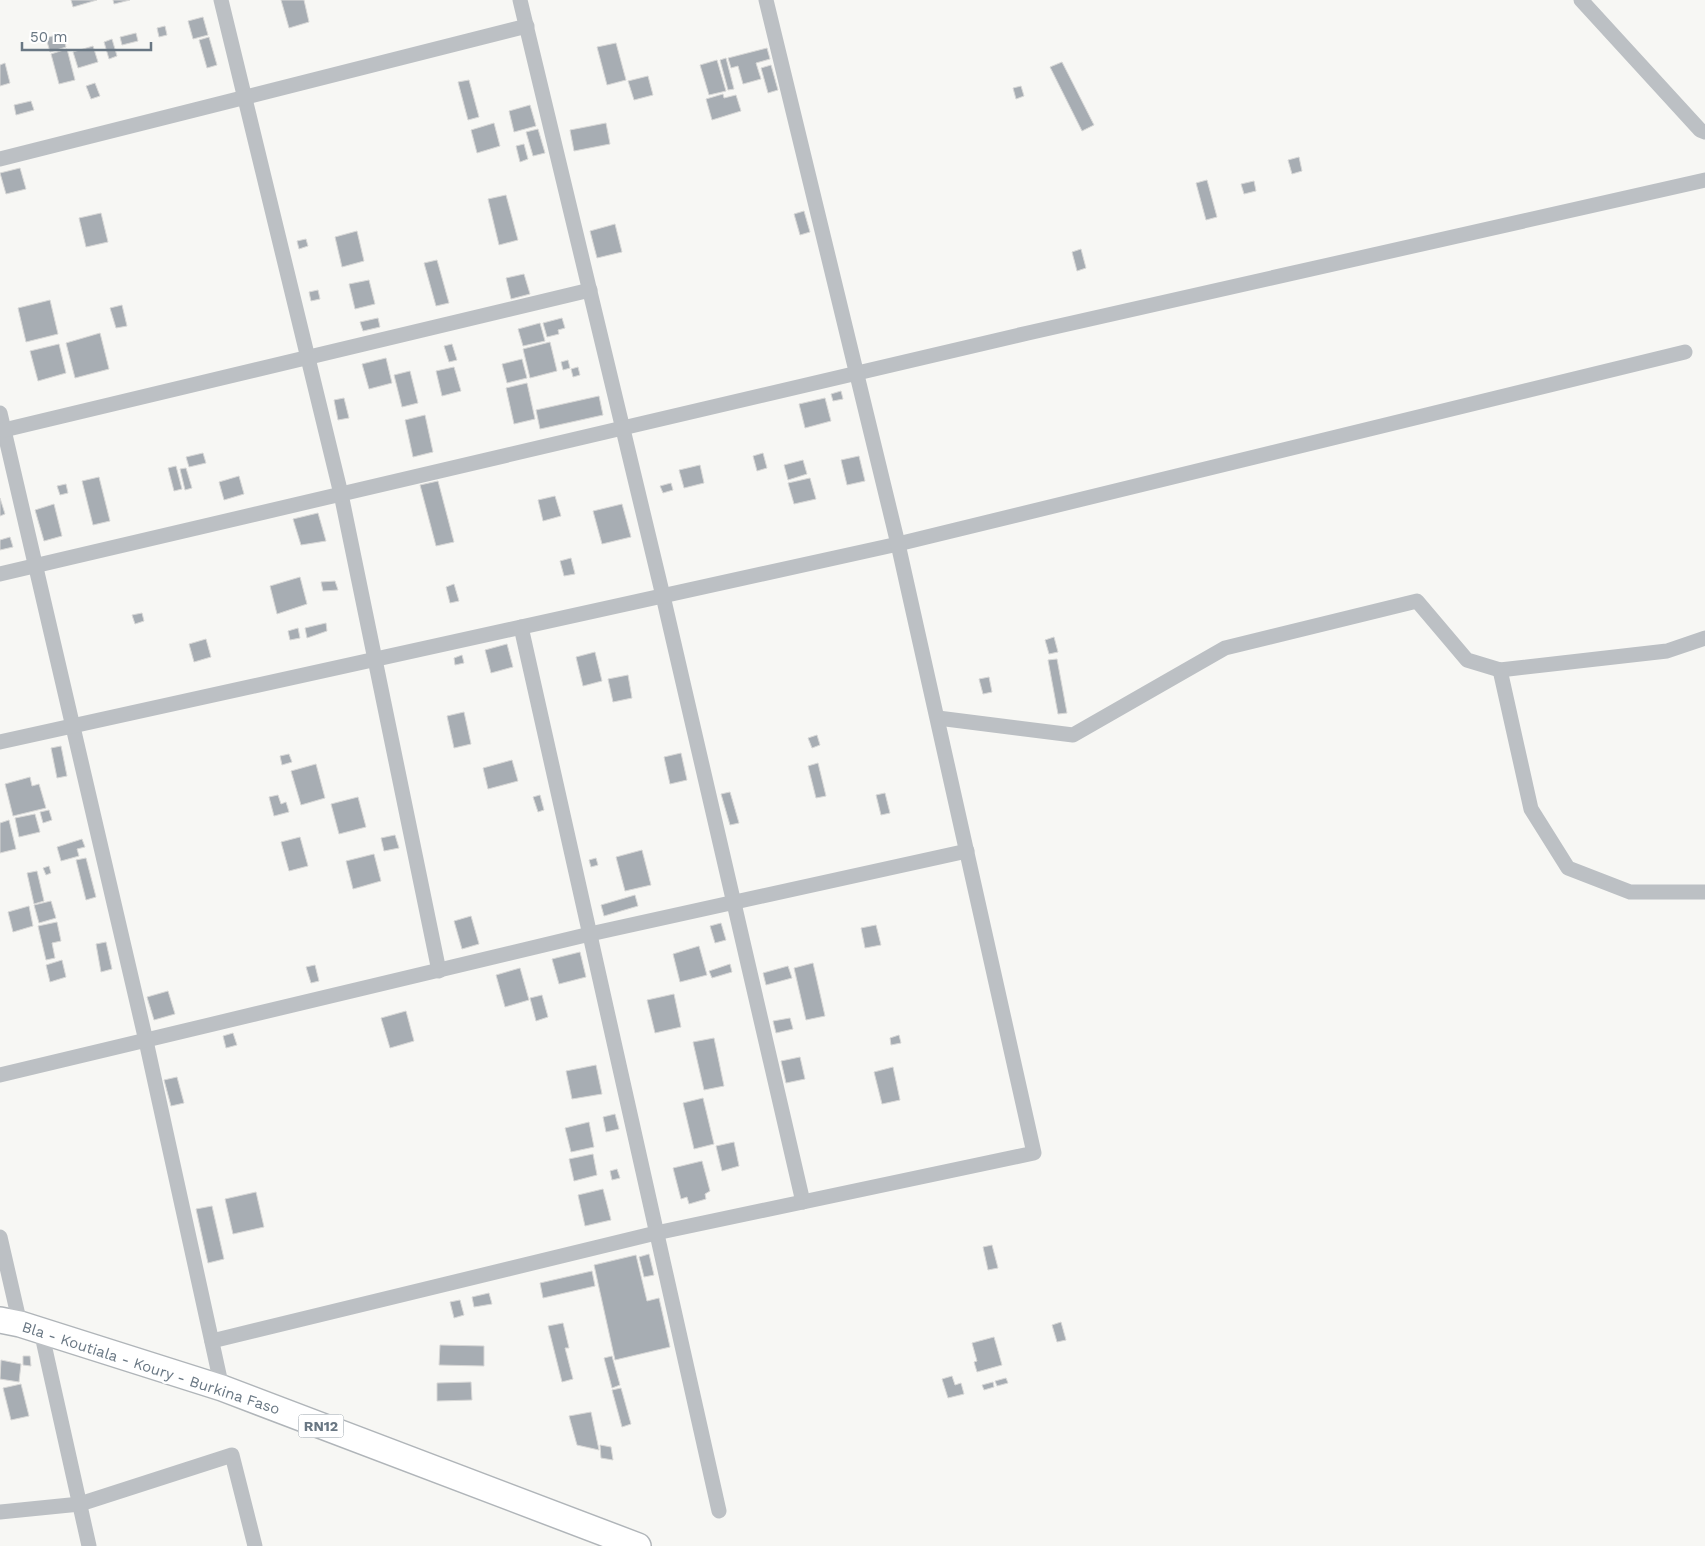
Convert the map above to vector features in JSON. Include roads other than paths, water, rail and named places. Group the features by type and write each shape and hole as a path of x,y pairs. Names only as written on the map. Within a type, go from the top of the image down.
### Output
{"main road":[{"name":"Bla - Koutiala - Koury - Burkina Faso","path":"20,1325 222,1388 638,1546"}],"street":[{"path":"221,0 341,494 439,971"},
{"path":"520,0 663,596 803,1202"},
{"path":"212,1341 656,1232 1034,1153 898,544 766,0"},
{"path":"1581,0 1700,130 1705,132"},
{"path":"0,159 527,26"},
{"path":"0,574 1038,331 1705,180"},
{"path":"4,430 590,290"},
{"path":"0,742 898,544 1685,352"},
{"path":"0,413 146,1041 222,1388"},
{"path":"938,718 1073,735 1225,648 1417,601 1467,660 1500,670 1667,650 1705,638"},
{"path":"521,627 718,1511"},
{"path":"1500,670 1531,809 1568,868 1630,892 1705,892"},
{"path":"0,1075 590,934 967,851"},
{"path":"0,1237 20,1325 80,1504 89,1546"},
{"path":"0,1512 80,1504 232,1455 255,1546"}]}
